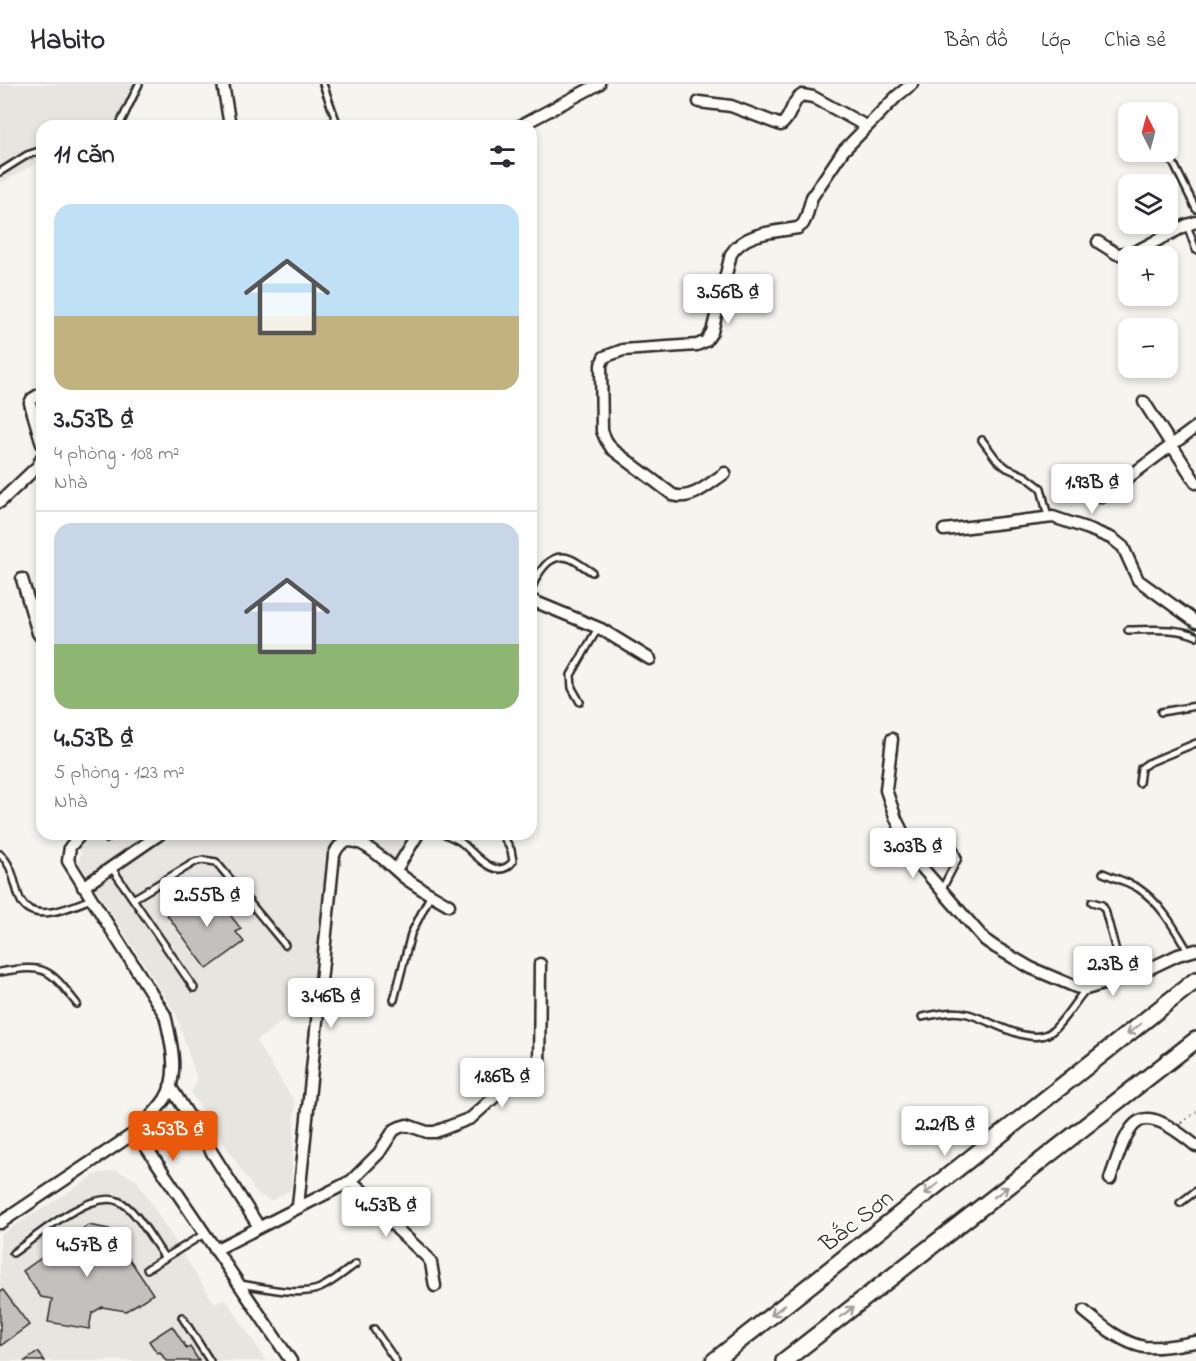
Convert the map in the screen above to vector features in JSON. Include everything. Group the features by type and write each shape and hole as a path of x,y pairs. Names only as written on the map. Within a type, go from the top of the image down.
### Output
{"main road":[{"name":"Bắc Sơn","path":"714,1361 1196,980"},
{"path":"784,1361 1196,1040"}],"street":[{"path":"223,84 229,120"},
{"path":"531,120 599,84"},
{"path":"725,473 688,497 680,497 673,495 612,449 602,431 601,365 604,357 622,350 697,345 706,341 712,332 731,254 735,248 749,237 798,228 802,224 812,197 829,169 866,126 912,84"},
{"path":"699,102 731,106 781,125 785,123 796,99 802,94 813,97 866,126"},
{"path":"1098,242 1117,254 1135,252 1191,224"},
{"path":"36,397 30,403 36,424"},
{"path":"1144,402 1196,483"},
{"path":"1102,497 1196,427"},
{"path":"0,502 36,468"},
{"path":"944,530 1048,517 1089,529 1119,543 1138,580 1196,622"},
{"path":"22,579 36,626"},
{"path":"537,603 598,628 650,659"},
{"path":"891,739 886,790 918,863 985,940 1031,968 1086,989 1140,973 1192,950"},
{"path":"0,1223 136,1132 163,1102 170,1086 173,1063 165,1015 68,861 70,847 76,840"},
{"path":"83,886 151,840"},
{"path":"396,870 414,840"},
{"path":"298,1206 334,855 337,847 343,842 358,842 449,905"},
{"path":"215,1250 351,1181 379,1153 394,1130 407,1125 422,1131 435,1132 471,1118 499,1093 512,1085 535,1079 539,1075 540,964"},
{"path":"170,1086 259,1227"},
{"path":"1110,1179 1124,1137 1132,1125 1144,1119 1174,1128 1196,1146"},
{"path":"136,1132 291,1361"},
{"path":"351,1181 383,1209 397,1228 427,1257 431,1263 435,1286"},
{"path":"1084,1311 1122,1338 1144,1347 1196,1342"}],"lane":[{"path":"122,120 139,84"},
{"path":"323,84 336,120"},
{"path":"0,172 36,152"},
{"path":"1173,162 1196,209"},
{"path":"1191,224 1196,250"},
{"path":"982,440 1002,464 1041,488 1048,517"},
{"path":"537,577 546,563 556,558 571,559 591,572"},
{"path":"580,702 572,688 572,675 598,628"},
{"path":"1128,630 1173,630 1196,636"},
{"path":"1161,712 1196,706"},
{"path":"1139,783 1141,768 1166,754 1196,743"},
{"path":"456,840 486,865 503,869 513,861 511,850 505,840"},
{"path":"942,889 958,858 952,844"},
{"path":"0,854 9,865 22,902 28,908 40,913 57,912 91,899"},
{"path":"133,899 195,862 203,860 216,862 285,945"},
{"path":"111,867 194,988"},
{"path":"1103,873 1137,888 1151,898 1192,950"},
{"path":"394,1000 411,934 431,894"},
{"path":"1092,902 1102,905 1105,910 1123,979"},
{"path":"0,972 34,968 48,972 58,980 77,1004"},
{"path":"922,1017 949,1012 966,1013 1028,1037 1041,1036 1052,1032 1086,989"},
{"path":"1180,1203 1196,1191"},
{"path":"13,1253 76,1209 106,1198 119,1201 132,1212 165,1258"},
{"path":"147,1269 204,1234"},
{"path":"238,1284 279,1290 312,1290 321,1287 356,1264"},
{"path":"182,1317 210,1361"},
{"path":"374,1329 396,1361"}],"path":[{"path":"1174,1128 1196,1112"}],"shaded area":[{"path":"0,84 144,84 139,99 126,120 36,120 36,163 0,184"},
{"path":"82,840 337,840 335,843 314,997 256,1041 295,1103 291,1190 271,1201 257,1194 191,1093 197,1080 176,1014 79,862 81,853 76,846"},
{"path":"365,840 407,840 398,856 390,859"},
{"path":"117,1170 137,1181 214,1303 226,1299 266,1361 0,1361 0,1235 97,1174"}],"building":[{"path":"204,888 214,901 218,899 241,929 236,932 244,942 207,969 167,915"},
{"path":"88,1225 109,1229 153,1294 126,1311 102,1307 92,1313 89,1329 48,1322 52,1299 41,1297 23,1271"},
{"path":"3,1290 29,1325 0,1346 0,1292"},
{"path":"172,1326 187,1349 190,1347 199,1361 166,1361 160,1352 157,1353 149,1341"},
{"path":"38,1352 45,1361 25,1361"}]}
